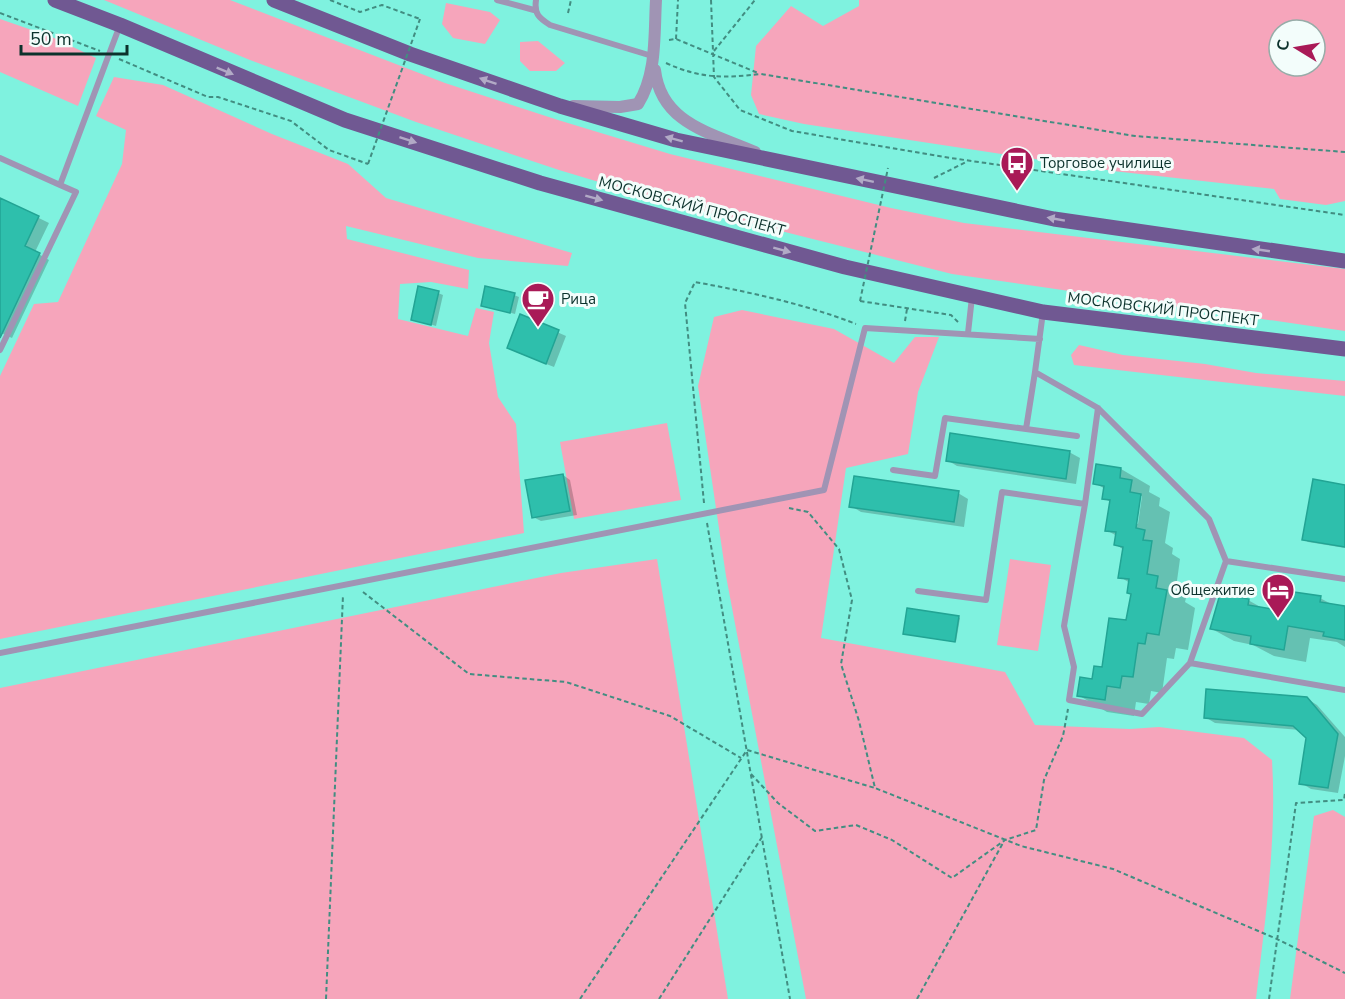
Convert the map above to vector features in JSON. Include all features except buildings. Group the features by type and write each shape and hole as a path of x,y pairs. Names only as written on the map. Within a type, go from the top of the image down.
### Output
{"main road":[{"name":"МОСКОВСКИЙ ПРОСПЕКТ","path":"55,0 345,120 540,183 845,267 1043,312 1345,349"},
{"path":"274,0 410,54 560,106 676,140 1054,219 1345,261"}],"street":[{"path":"560,106 620,107 638,104 647,90 653,57 656,0"},
{"path":"653,57 657,86 664,100 685,122 779,162"}],"lane":[{"path":"497,0 534,10"},
{"path":"536,0 534,10 539,19 550,25 653,57"},
{"path":"60,185 120,25"},
{"path":"0,158 76,192 0,351"},
{"path":"968,333 972,296"},
{"path":"1026,429 1043,312"},
{"path":"0,653 824,490 865,328 1040,339"},
{"path":"1035,372 1098,408 1209,519 1226,561 1190,663 1142,714 1069,700 1074,667 1064,626 1085,504 1098,408"},
{"path":"893,470 935,476 945,418 1077,436"},
{"path":"918,591 986,600 1002,492 1085,504"},
{"path":"1226,561 1345,579"},
{"path":"1190,663 1345,690"}],"path":[{"path":"0,13 109,55 208,98 218,97 291,121 329,150 368,164 420,19 382,5 360,12 330,0"},
{"path":"568,14 571,0"},
{"path":"676,39 678,0"},
{"path":"711,0 714,77 740,110 792,131 968,160 1345,215"},
{"path":"712,53 755,0"},
{"path":"654,42 676,39 761,74"},
{"path":"653,57 685,72 714,77 761,74 1136,136 1345,152"},
{"path":"934,178 968,160"},
{"path":"888,168 860,301 951,315 968,333"},
{"path":"790,999 705,515 684,303 695,282 744,291 838,317 865,328"},
{"path":"767,503 808,512 839,549 852,600 841,664 859,721 875,788"},
{"path":"353,584 469,674 566,682 670,716 741,758"},
{"path":"326,999 344,586"},
{"path":"751,774 778,803 815,831 856,825 892,840 952,878 1005,840 1036,830 1044,780 1063,736 1069,700"},
{"path":"747,750 875,788 1005,840 1113,869 1277,939 1345,973"},
{"path":"580,999 747,750"},
{"path":"1269,999 1296,803 1344,800 1345,793"},
{"path":"659,999 762,837"},
{"path":"917,999 1005,840"}],"shaded area":[{"path":"104,0 230,0 445,83 558,120 670,154 891,208 964,223 1345,269 1345,331 952,274 662,201 559,170 416,122 250,60"},
{"path":"859,0 1345,0 1345,201 1326,205 1280,199 1274,189 1113,171 804,124 759,114 751,95 756,46 791,6 823,26 859,6"},
{"path":"446,3 490,12 500,20 485,44 453,38 442,24"},
{"path":"0,19 52,37 96,58 78,106 0,72"},
{"path":"538,41 565,63 556,71 530,71 520,61 520,42"},
{"path":"114,77 163,85 272,134 348,164 386,198 572,253 568,266 478,258 346,226 347,239 469,270 468,289 431,282 400,284 398,319 468,336 476,308 494,312 489,343 498,397 516,424 524,533 0,639 0,376 34,304 58,302 122,164 126,130 96,116"},
{"path":"742,310 834,329 894,363 915,337 939,337 918,392 908,454 846,468 821,638 1005,672 1035,725 1130,729 1159,727 1244,738 1272,760 1272,850 1256,999 806,999 726,576 698,386 714,317"},
{"path":"1079,345 1123,355 1205,364 1256,373 1345,381 1345,396 1074,365 1071,355"},
{"path":"667,423 681,500 574,519 560,442"},
{"path":"657,559 728,999 0,999 0,688 561,573"},
{"path":"1010,559 1051,565 1038,651 997,645"},
{"path":"1333,810 1345,817 1345,999 1290,999 1314,816"}],"place":[{"name":"Торговое училище","path":"1017,192"},
{"name":"Рица","path":"538,328"},
{"name":"Общежитие","path":"1278,619"}]}
